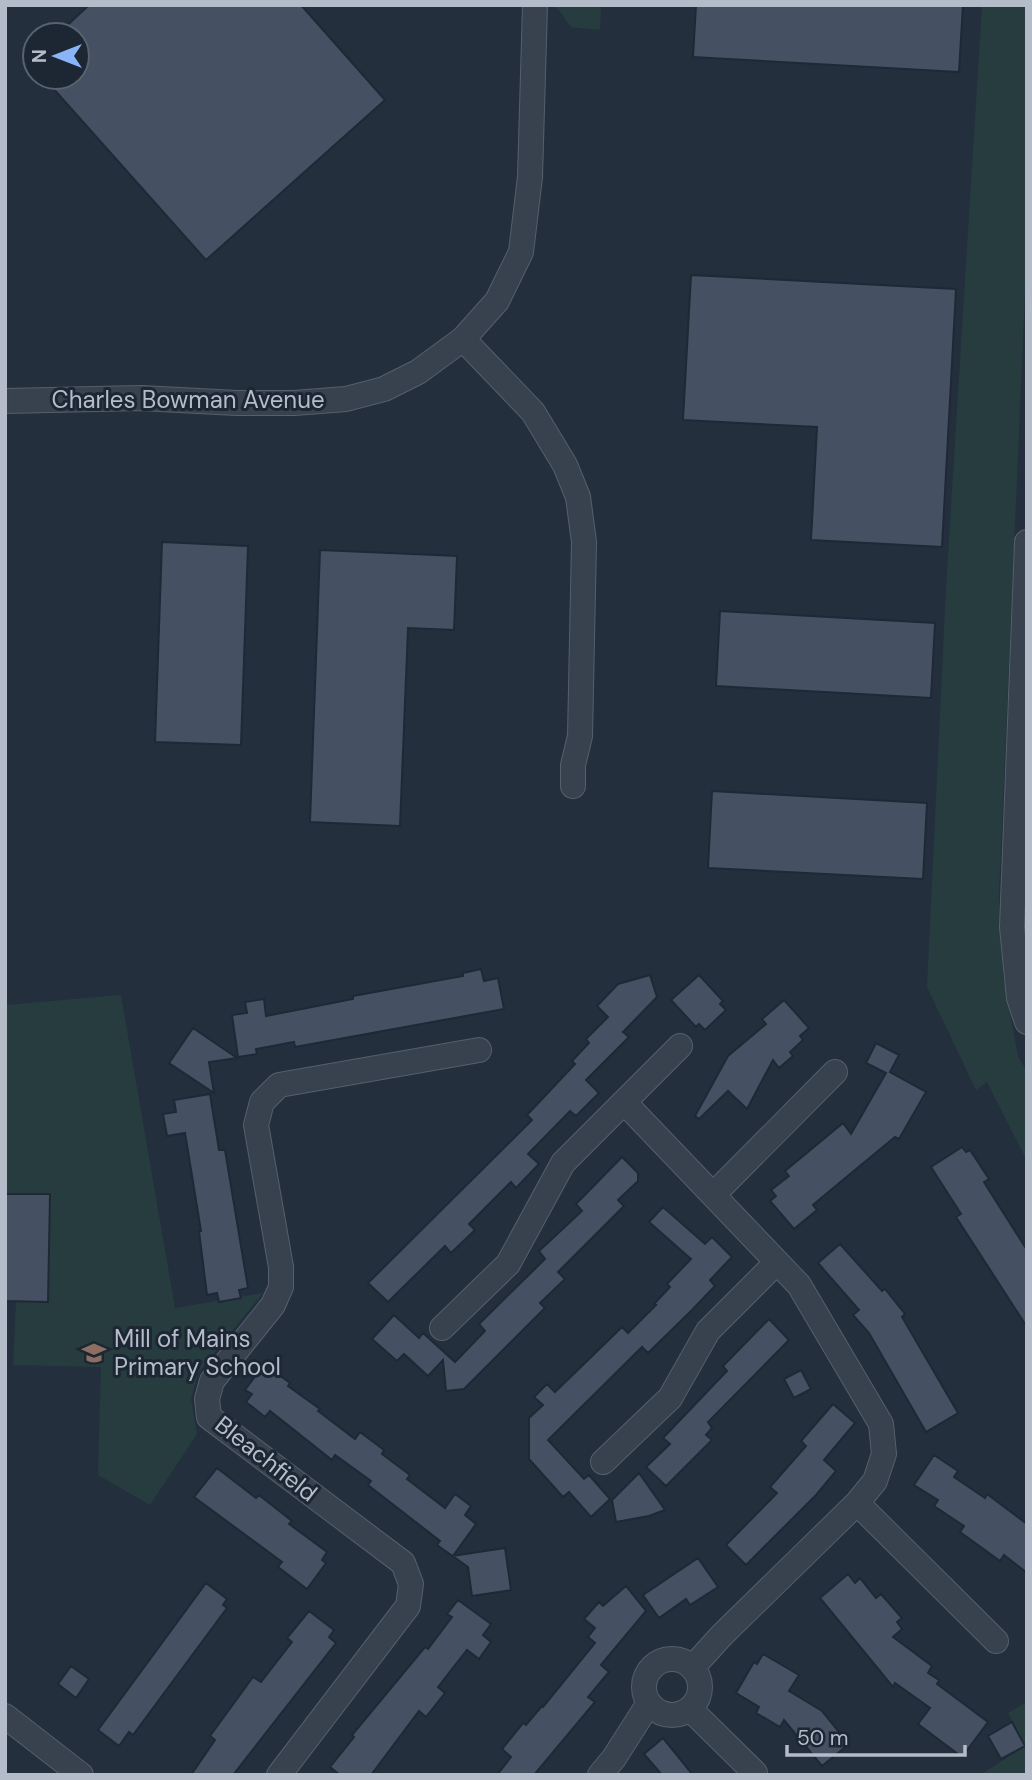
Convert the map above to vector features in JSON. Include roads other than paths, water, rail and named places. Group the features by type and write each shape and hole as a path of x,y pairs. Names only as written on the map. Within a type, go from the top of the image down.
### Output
{"street":[{"name":"Charles Bowman Avenue","path":"5,401 141,398 237,404 346,399 384,389 418,372 463,339 497,301 521,252 530,177 535,5"},
{"path":"463,339 533,412 565,465 578,497 584,542 580,736 573,765 573,786"},
{"path":"1027,542 1012,927 1019,998 1027,1023"},
{"path":"442,1328 508,1264 562,1163 680,1046"},
{"name":"Bleachfield","path":"279,1775 408,1606 411,1584 403,1563 209,1417 207,1399 212,1381 272,1305 281,1287 281,1267 256,1125 262,1102 279,1085 479,1050"},
{"path":"713,1195 835,1072"},
{"path":"624,1102 799,1285 881,1424 884,1454 875,1480 857,1503 722,1635 692,1668"},
{"path":"603,1462 670,1398 708,1331 778,1262"},
{"path":"857,1503 996,1641"},
{"path":"667,1660 676,1660 692,1668 700,1684 696,1702 690,1709 673,1715 664,1714 649,1703 644,1686 651,1669 667,1660"},
{"path":"600,1775 649,1703"},
{"path":"690,1709 755,1773"},
{"path":"5,1716 74,1773"}],"place":[{"name":"Mill of Mains Primary School","path":"94,1353"}]}
